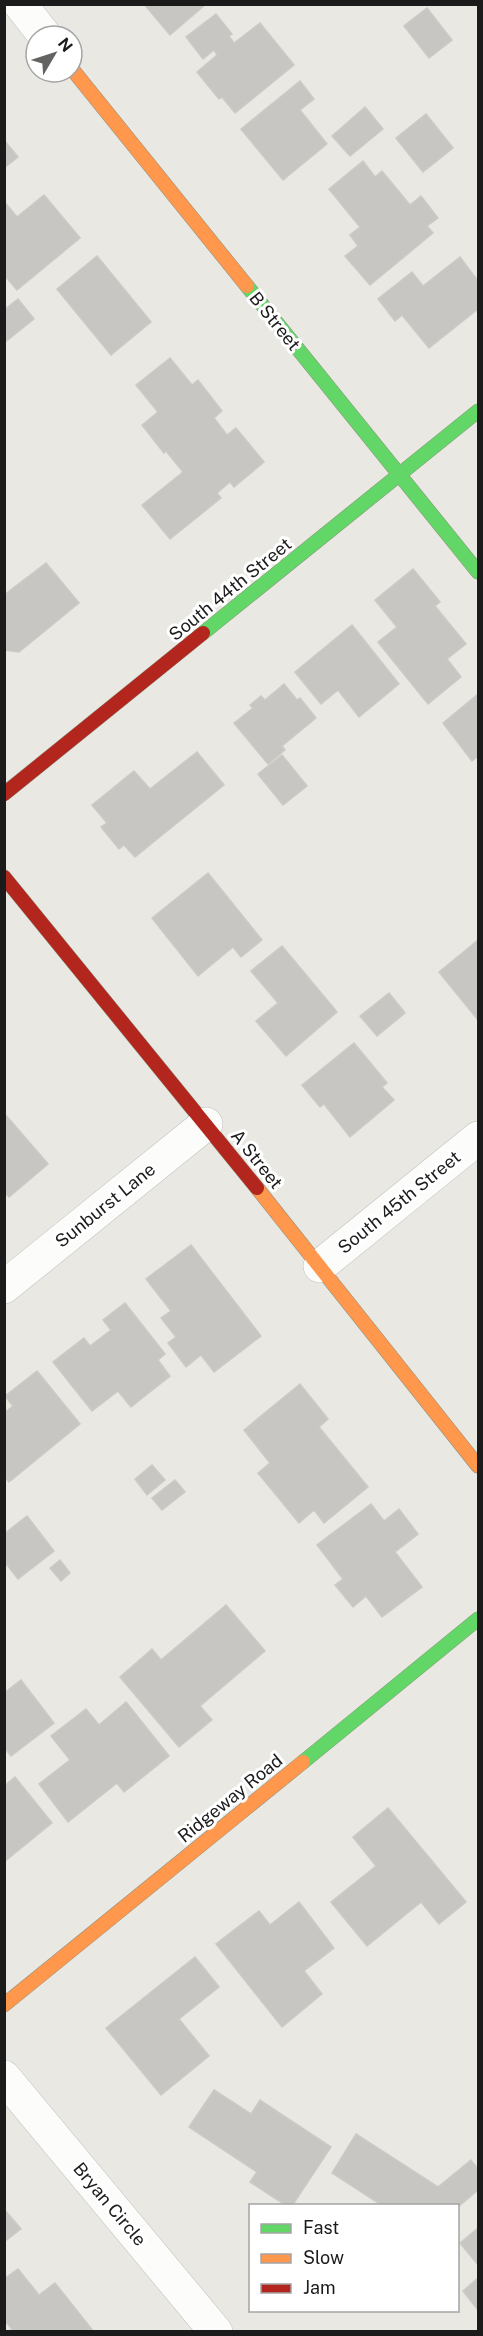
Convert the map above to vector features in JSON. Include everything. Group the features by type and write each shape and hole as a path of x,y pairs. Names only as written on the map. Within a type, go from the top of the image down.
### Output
{"street":[{"path":"20,4 36,24"},
{"name":"B Street","path":"84,84 478,572"},
{"name":"South 44th Street","path":"4,794 478,411"},
{"name":"A Street","path":"4,877 206,1124 478,1466"},
{"name":"Sunburst Lane","path":"4,1287 206,1124"},
{"name":"South 45th Street","path":"320,1266 478,1138"},
{"name":"Ridgeway Road","path":"4,2005 478,1619"},
{"name":"Bryan Circle","path":"4,2078 216,2331"}],"building":[{"path":"144,4 206,4 170,35"},
{"path":"427,8 452,40 429,58 404,26"},
{"path":"216,14 232,34 229,36 234,43 260,23 294,65 235,113 222,97 219,99 197,72 217,55 214,50 203,59 186,37"},
{"path":"300,81 314,99 300,110 327,144 283,180 241,129"},
{"path":"365,107 383,129 350,156 332,136"},
{"path":"426,114 453,148 423,172 396,138"},
{"path":"4,140 18,157 4,168"},
{"path":"363,161 375,177 382,171 410,205 421,196 438,218 427,226 433,233 370,285 345,256 358,246 350,235 360,227 329,189"},
{"path":"44,195 80,238 17,290 4,275 4,201 17,217"},
{"path":"97,256 151,322 111,355 57,289"},
{"path":"460,257 478,281 478,309 429,348 402,315 395,321 378,299 412,272 423,286"},
{"path":"18,299 34,319 4,343 4,310"},
{"path":"170,358 192,385 198,380 222,411 214,418 227,435 236,428 264,462 234,487 230,482 217,493 221,498 170,539 142,505 183,472 166,451 164,453 142,425 158,412 136,385"},
{"path":"46,563 79,603 19,652 4,650 4,595"},
{"path":"413,569 440,602 435,606 466,644 447,659 461,677 428,704 378,642 397,627 375,600"},
{"path":"352,625 399,684 359,717 338,690 321,704 295,672"},
{"path":"284,684 297,700 300,698 316,718 282,746 285,750 268,764 234,723 253,708 250,705 261,696 265,700"},
{"path":"478,694 478,756 472,761 443,723"},
{"path":"197,752 224,785 135,857 124,845 119,849 101,827 107,823 92,805 134,771 150,789"},
{"path":"282,755 307,786 283,805 258,774"},
{"path":"208,873 262,940 241,957 233,947 198,976 152,918"},
{"path":"478,940 478,1020 439,972"},
{"path":"282,946 337,1012 286,1056 256,1021 278,1003 251,971"},
{"path":"389,993 405,1013 377,1036 360,1016"},
{"path":"354,1043 387,1083 382,1087 394,1100 350,1137 324,1104 320,1107 302,1085"},
{"path":"4,1113 48,1164 9,1197 4,1192"},
{"path":"191,1245 261,1336 214,1372 201,1355 186,1367 168,1343 176,1337 161,1318 171,1311 146,1279"},
{"path":"125,1303 165,1354 158,1360 170,1376 131,1407 118,1391 92,1411 53,1362 84,1338 90,1346 111,1330 103,1320"},
{"path":"37,1371 80,1424 9,1482 4,1476 4,1413 13,1406 5,1396"},
{"path":"300,1384 328,1419 319,1427 368,1487 324,1523 314,1510 299,1523 258,1473 270,1463 244,1430"},
{"path":"152,1465 165,1480 147,1495 135,1479"},
{"path":"175,1480 185,1492 162,1510 152,1498"},
{"path":"371,1504 384,1521 399,1509 418,1534 395,1552 422,1587 382,1617 366,1596 353,1607 335,1585 343,1579 317,1545"},
{"path":"27,1516 54,1551 18,1579 4,1561 4,1534"},
{"path":"60,1560 70,1573 61,1581 50,1568"},
{"path":"226,1605 265,1651 200,1706 212,1720 179,1747 120,1677 152,1649 161,1660"},
{"path":"21,1680 54,1723 11,1756 4,1747 4,1693"},
{"path":"126,1702 169,1756 124,1792 117,1783 68,1822 39,1784 70,1760 51,1736 86,1709 99,1725"},
{"path":"15,1777 52,1823 4,1862 4,1786"},
{"path":"388,1808 466,1902 439,1924 421,1902 367,1946 331,1902 376,1866 353,1837"},
{"path":"299,1902 334,1948 304,1971 322,1994 282,2027 216,1944 259,1911 270,1925"},
{"path":"195,1957 219,1987 179,2019 209,2056 161,2095 106,2028"},
{"path":"214,2090 251,2114 260,2100 331,2147 293,2204 284,2204 250,2182 257,2172 189,2127"},
{"path":"356,2134 438,2187 471,2160 478,2169 478,2190 459,2206 459,2204 380,2204 332,2173"},
{"path":"4,2209 21,2229 4,2242"},
{"path":"478,2228 478,2265 460,2243"},
{"path":"18,2269 39,2295 55,2283 94,2332 9,2332 12,2329 4,2320 4,2279"},
{"path":"478,2278 478,2310 463,2291"}],"traffic: fast":[{"path":"247,286 478,572"},
{"path":"203,633 478,411"},
{"path":"303,1762 478,1619"}],"traffic: slow":[{"path":"84,84 247,286"},
{"path":"257,1188 478,1466"},
{"path":"4,2005 303,1762"}],"traffic: jam":[{"path":"4,794 203,633"},
{"path":"4,877 257,1188"}]}
